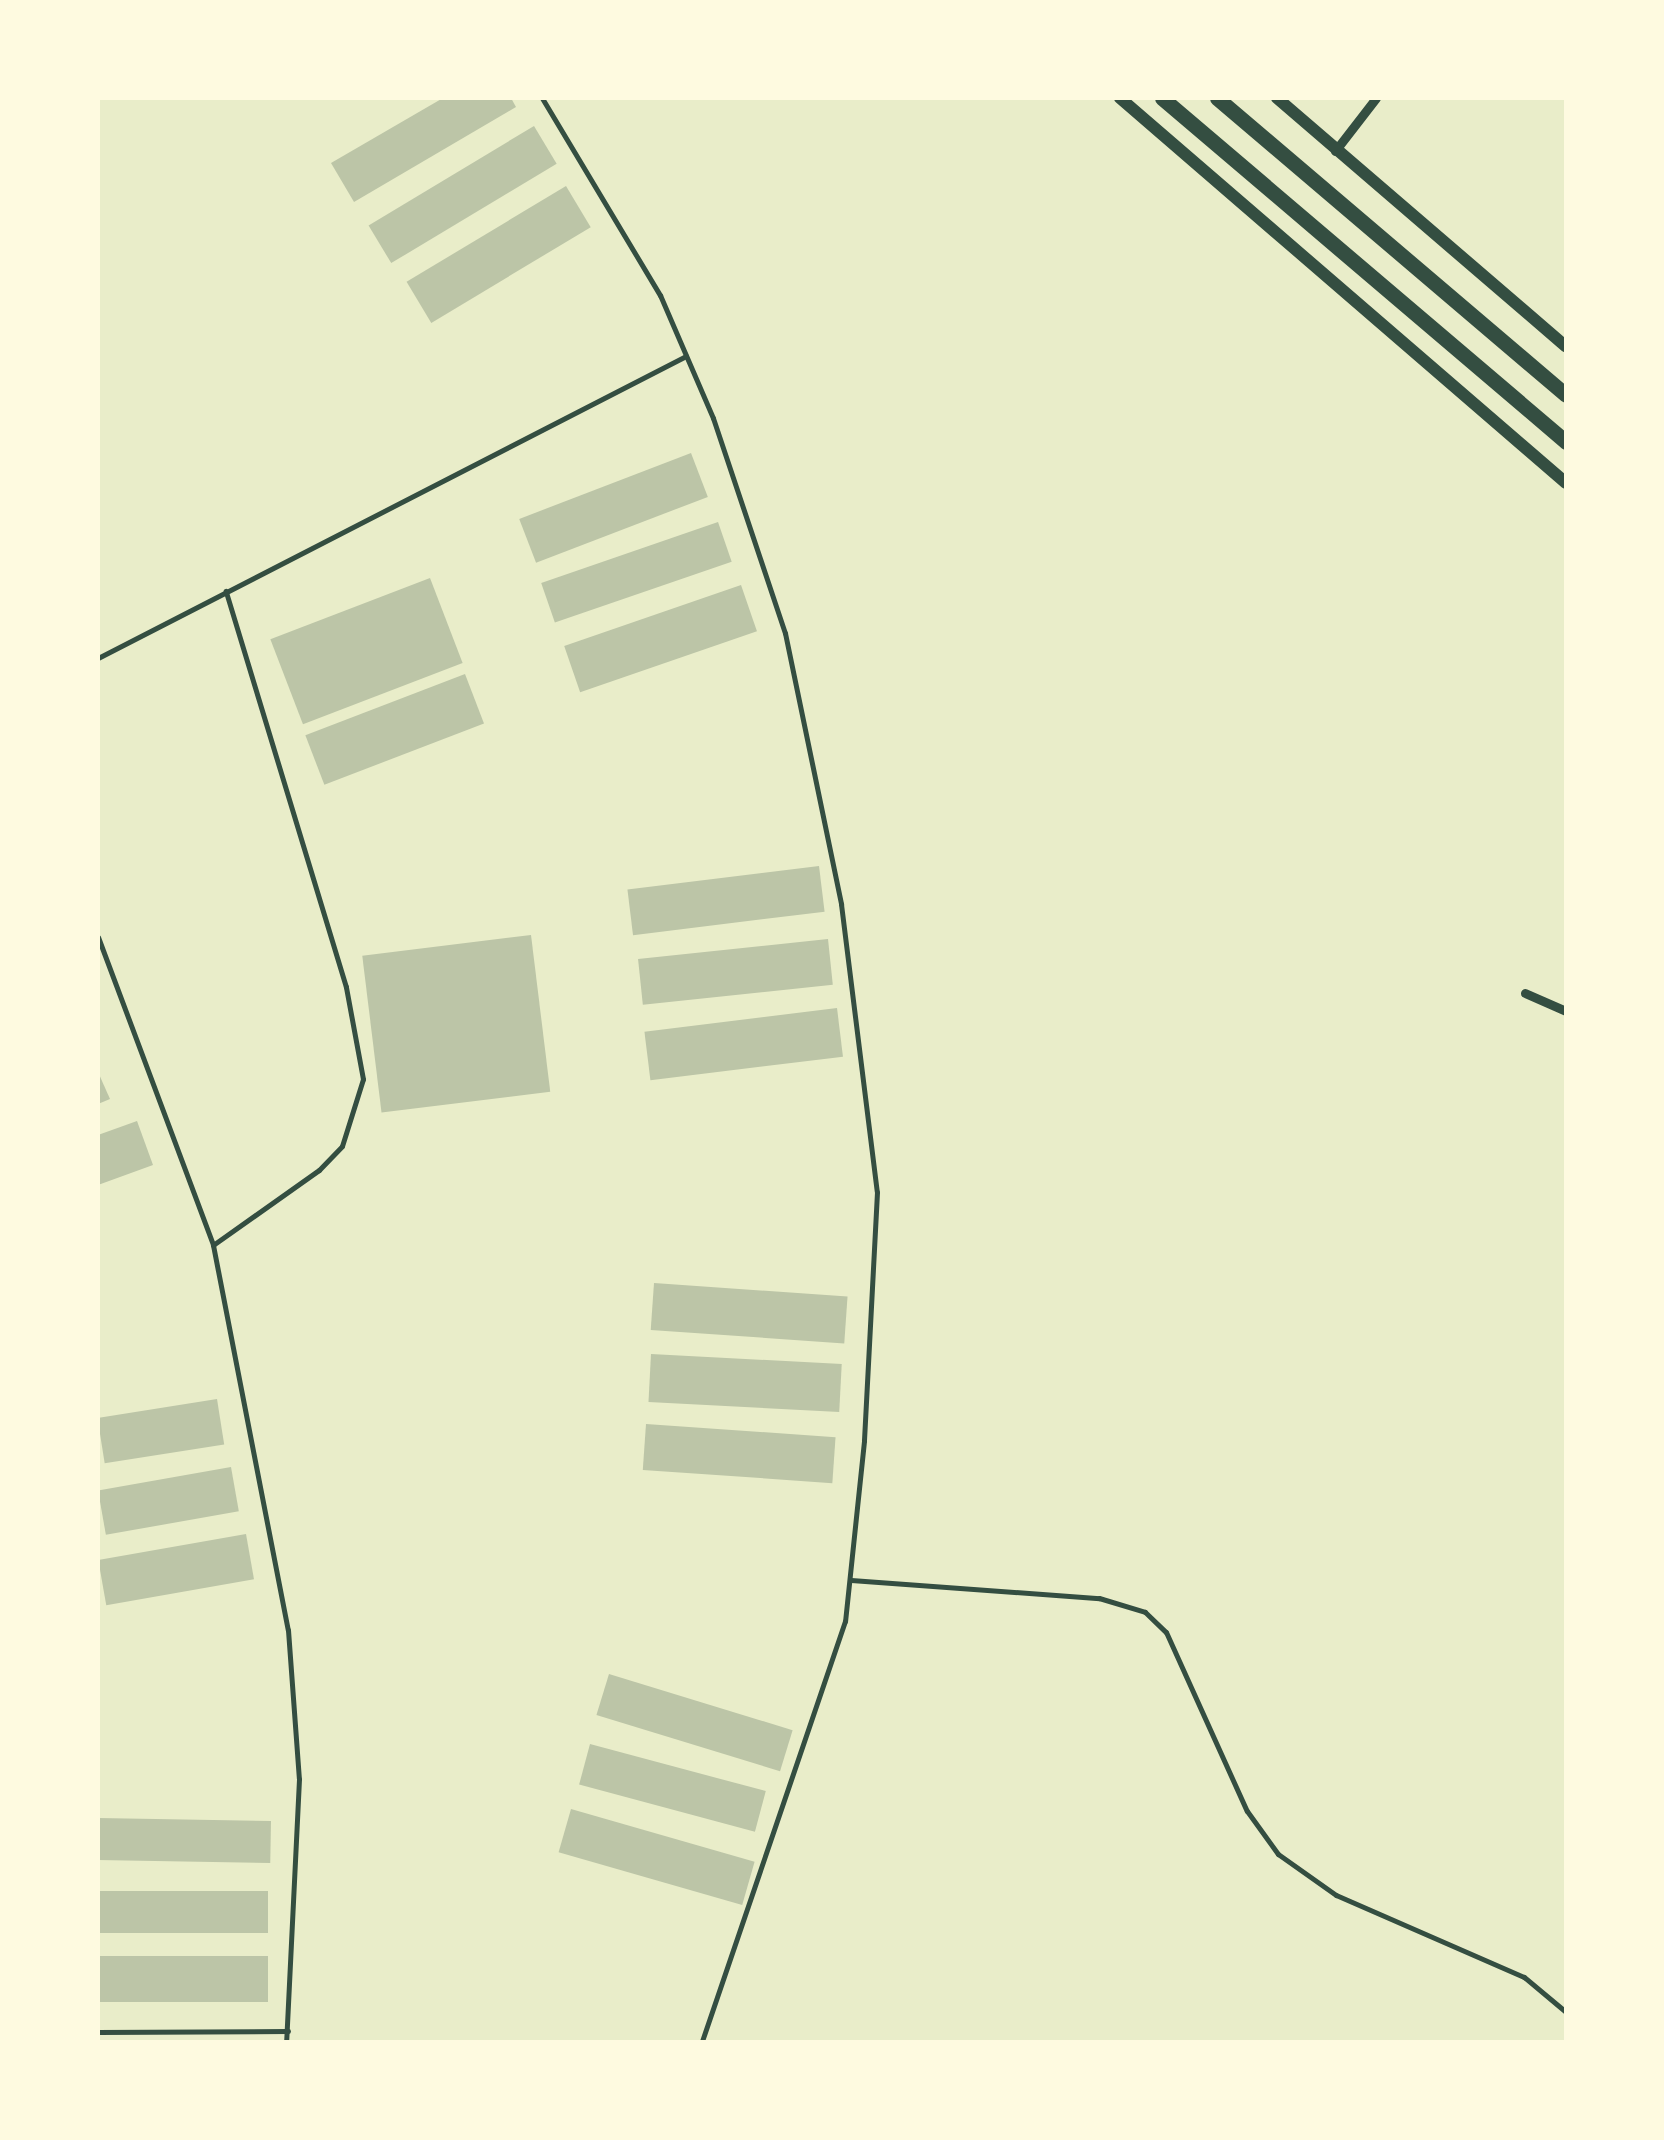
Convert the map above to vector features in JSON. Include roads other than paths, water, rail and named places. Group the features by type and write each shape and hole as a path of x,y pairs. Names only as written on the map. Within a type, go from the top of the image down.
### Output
{"highway":[{"path":"1162,98 1566,442"},
{"path":"1217,98 1566,394"}],"main road":[{"path":"1120,98 1566,483"},
{"path":"1277,98 1334,151 1566,346"}],"street":[{"path":"1334,151 1376,98"},
{"path":"1525,993 1566,1011"}],"lane":[{"path":"542,98 660,295 713,418 785,633 864,1049 877,1192 851,1580 809,1741 702,2042"},
{"path":"98,658 686,356"},
{"path":"213,1244 319,1170 342,1146 363,1079 346,986 226,591"},
{"path":"98,937 213,1244 238,1350 298,1696 286,2042"},
{"path":"851,1580 1098,1598 1146,1612 1166,1632 1247,1811 1278,1854 1336,1894 1524,1976 1566,2012"},
{"path":"98,2032 288,2031"}]}
